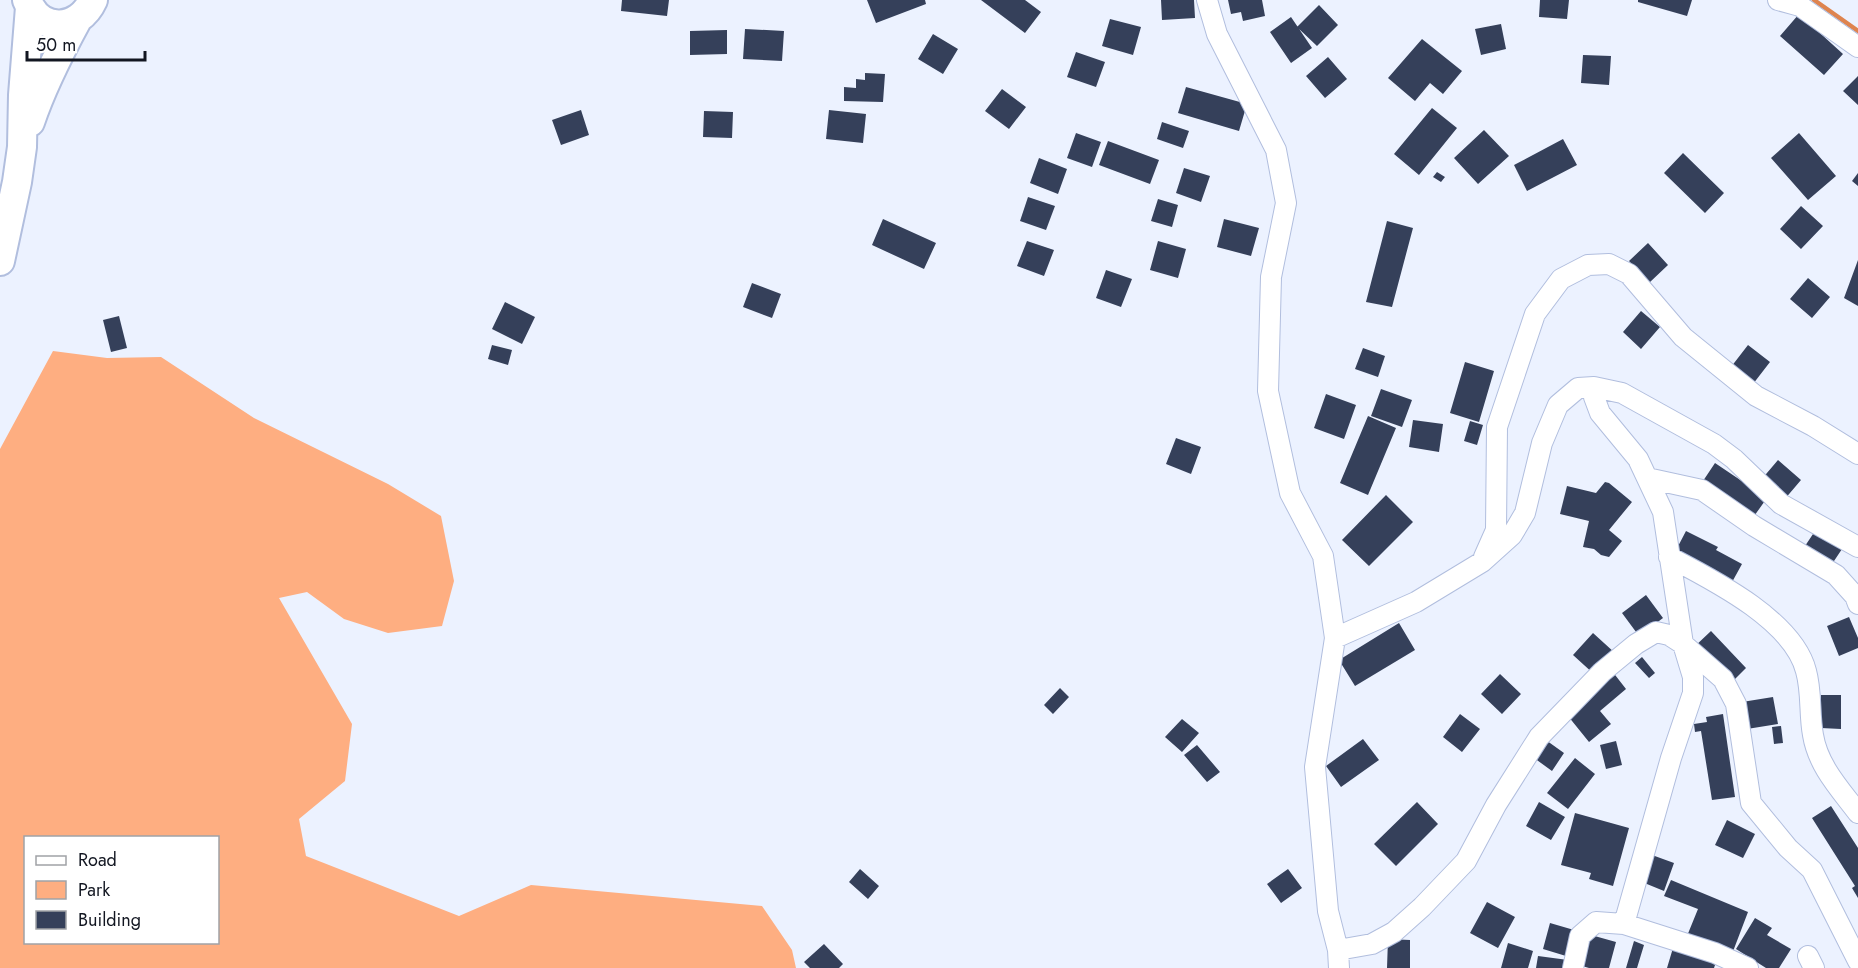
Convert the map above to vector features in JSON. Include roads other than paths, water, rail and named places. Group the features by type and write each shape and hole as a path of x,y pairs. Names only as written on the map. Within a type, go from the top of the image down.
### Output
{"highway":[{"path":"28,3 35,14 51,23 69,24 85,10"},
{"path":"0,261 17,183 22,147 28,3"},
{"path":"22,147 38,99 53,64 85,10"}],"street":[{"path":"1207,0 1217,34 1276,150 1286,203 1271,277 1268,391 1290,493 1323,556 1335,638 1315,767 1328,911 1338,959 1394,932 1422,907 1466,861 1496,805 1539,737 1602,672 1636,644 1656,632 1669,635 1683,644 1723,679 1736,704 1751,802 1788,848 1812,870 1858,962"},
{"path":"1778,0 1800,6 1858,47"},
{"path":"1482,562 1496,530 1497,427 1535,314 1561,279 1588,265 1609,264 1629,274 1683,337 1756,396 1813,426 1858,454"},
{"path":"1335,638 1416,602 1482,562 1512,535 1525,513 1542,443 1558,405 1578,388 1594,387 1622,393 1714,444 1734,459 1781,504 1858,547"},
{"path":"1594,387 1594,397 1600,413 1638,459 1663,512 1683,644 1693,677 1693,693 1671,759 1623,924"},
{"path":"1647,478 1702,490 1754,526 1836,575 1855,597 1858,604"},
{"path":"1669,557 1724,587 1763,614 1795,647 1806,671 1813,736 1822,765 1858,813"},
{"path":"1573,968 1580,936 1596,922 1623,924 1715,953 1748,968"}],"waterway":[{"path":"1814,0 1858,31"}]}
